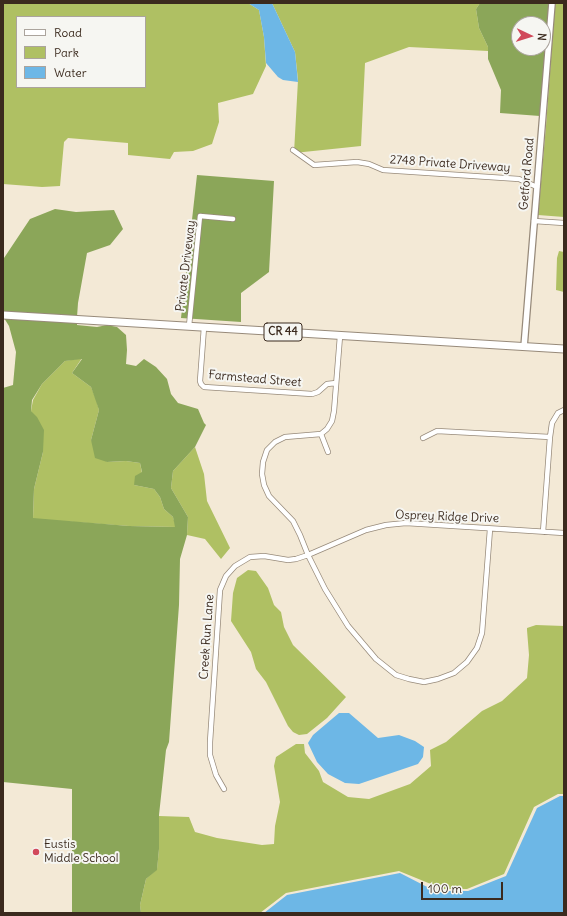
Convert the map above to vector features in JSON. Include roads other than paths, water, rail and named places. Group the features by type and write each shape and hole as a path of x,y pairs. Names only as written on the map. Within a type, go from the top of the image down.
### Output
{"main road":[{"name":"CR 44","path":"3,315 564,349"}],"street":[{"name":"Getford Road","path":"524,347 552,3"},
{"name":"2748 Private Driveway","path":"292,150 314,165 357,162 369,164 383,170 519,179 537,187"},
{"name":"Private Driveway","path":"189,326 200,216 233,219"},
{"path":"534,221 564,223"},
{"name":"Farmstead Street","path":"204,327 200,381 204,387 312,394 318,392 327,384 336,383"},
{"path":"340,336 332,421 327,429 321,434 285,437 275,442 267,450 263,462 262,474 264,485 269,496 293,521 325,589 348,626 376,659 402,677 424,682 438,680 454,673 467,662 478,648 482,633 490,528"},
{"path":"543,532 552,423 558,413 564,410"},
{"path":"423,438 437,431 550,437"},
{"path":"321,434 328,452"},
{"name":"Osprey Ridge Drive","path":"308,555 366,530 386,525 406,523 564,533"},
{"name":"Creek Run Lane","path":"224,789 216,775 210,755 220,590 226,576 235,566 250,557 264,556 288,560 308,555"}],"water":[{"path":"248,3 272,3 295,52 298,82 283,80 278,77 266,63 264,37 259,10"},
{"path":"339,713 349,713 378,738 399,735 415,741 424,747 423,757 418,764 359,784 345,783 328,774 317,762 308,743 313,735"},
{"path":"560,796 564,796 564,913 264,913 287,895 400,873 435,891 468,891 506,876 537,808"}],"place":[{"name":"Eustis Middle School","path":"36,852"}]}
